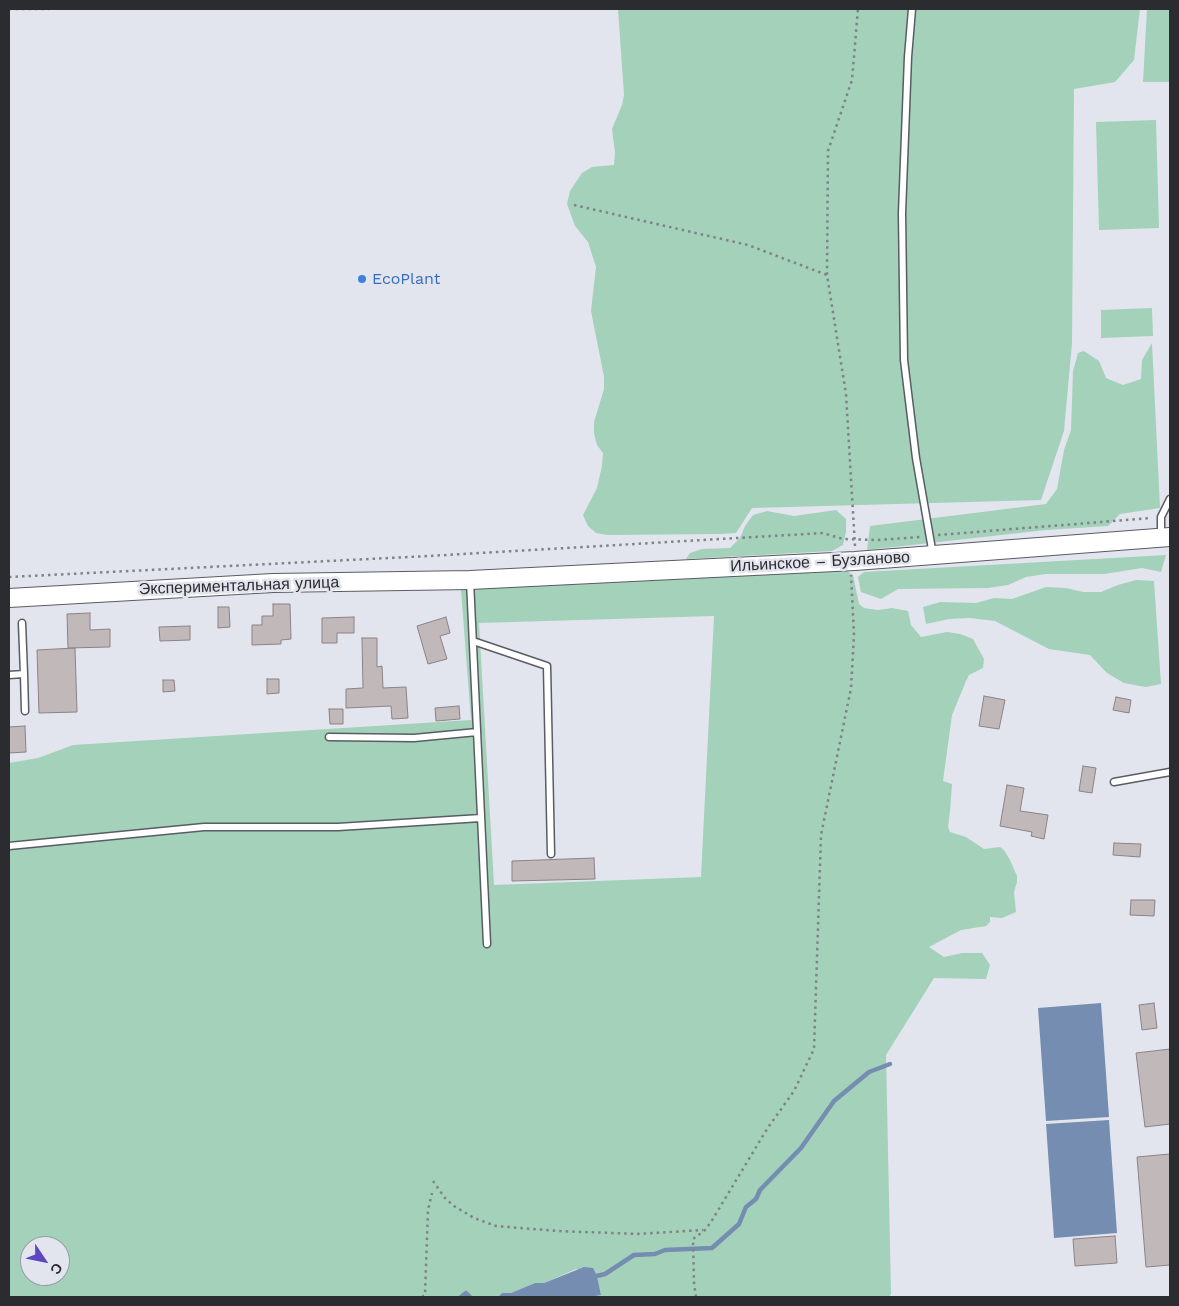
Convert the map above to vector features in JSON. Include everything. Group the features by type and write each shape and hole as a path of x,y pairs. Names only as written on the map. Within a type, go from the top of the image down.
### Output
{"street":[{"name":"Ильинское – Бузланово","path":"470,580 853,561 1167,539"},
{"name":"Экспериментальная улица","path":"9,598 273,583 470,580"}],"lane":[{"path":"912,9 908,57 902,213 904,360 916,458 933,555"},
{"path":"1167,539 1161,517 1170,499"},
{"path":"470,580 487,944"},
{"path":"22,623 25,711"},
{"path":"473,642 547,666 551,854"},
{"path":"9,675 24,674"},
{"path":"329,737 414,738 477,732"},
{"path":"1114,782 1170,772"},
{"path":"9,846 204,827 338,827 481,818"}],"path":[{"path":"9,9 49,9"},
{"path":"696,1297 693,1239 705,1230 767,1128 794,1091 814,1049 821,835 851,688 854,635 853,561 855,539 846,394 827,275 828,151 852,80 858,9"},
{"path":"574,205 748,245 827,275"},
{"path":"9,577 429,556 823,532 843,539 878,540 1161,517"},
{"path":"434,1181 445,1198 454,1206 474,1218 496,1226 637,1234 705,1230"},
{"path":"422,1297 425,1295 428,1210 432,1193"}],"green space":[{"path":"618,9 1140,9 1134,60 1115,82 1074,89 1072,343 1064,431 1041,500 752,508 736,533 720,534 608,535 596,533 588,526 583,515 597,488 602,466 603,453 597,445 594,422 604,389 604,377 591,311 596,267 588,242 575,226 567,204 570,191 582,173 592,167 614,165 615,153 612,129 624,95"},
{"path":"1147,9 1170,9 1170,82 1143,82"},
{"path":"1156,120 1159,228 1099,230 1096,122"},
{"path":"1152,308 1153,336 1101,338 1101,310"},
{"path":"1152,343 1160,508 1120,514 1108,526 1046,530 867,550 870,526 1046,504 1057,489 1064,450 1071,430 1073,371 1078,353 1084,351 1099,361 1106,378 1123,385 1141,379 1142,360"},
{"path":"836,510 846,519 846,532 843,545 832,551 686,559 690,553 702,549 730,548 740,538 745,526 753,515 767,511 794,516"},
{"path":"1166,555 1161,572 1142,568 1104,574 1046,574 1026,577 1008,585 988,588 898,589 881,599 861,592 858,577 864,572"},
{"path":"844,569 853,575 859,604 864,608 878,610 892,608 908,611 911,625 921,637 947,632 973,639 984,659 983,668 969,675 952,715 943,781 952,784 948,827 950,832 966,837 984,849 1000,847 1004,850 1017,876 1014,892 1016,912 1002,918 990,917 990,922 986,926 961,930 929,947 944,957 962,953 982,953 990,965 986,979 934,978 886,1055 891,1294 889,1297 590,1297 601,1295 597,1276 576,1269 544,1283 535,1283 511,1293 502,1293 498,1297 9,1297 9,763 38,758 73,745 471,720 461,590","holes":["714,616 701,877 494,885 479,623"]},
{"path":"1136,580 1154,581 1161,684 1146,687 1124,683 1107,673 1090,655 1049,649 995,621 970,618 949,619 926,624 923,607 940,602 976,603 994,598 1012,599 1046,587 1066,588 1083,592 1101,592"}],"water":[{"path":"1101,1003 1109,1117 1046,1121 1038,1008"},
{"path":"1109,1120 1117,1233 1054,1238 1046,1124"},
{"path":"584,1267 593,1268 597,1276 601,1295 590,1297 498,1297 502,1293 511,1293 535,1283 544,1283"}],"building":[{"path":"273,604 290,604 291,639 281,640 281,644 252,645 252,625 262,625 262,616 273,616"},
{"path":"218,607 229,607 230,627 218,628"},
{"path":"90,613 90,630 110,629 110,647 68,648 67,614"},
{"path":"354,617 354,633 337,633 337,643 322,643 322,618"},
{"path":"446,617 450,633 440,636 447,659 428,664 417,626"},
{"path":"190,626 190,640 160,641 159,627"},
{"path":"362,638 377,638 377,667 382,666 383,688 406,687 408,718 392,719 391,706 346,708 346,689 363,688"},
{"path":"75,648 77,712 39,713 37,650"},
{"path":"267,679 279,679 279,693 267,694"},
{"path":"163,680 174,680 175,691 163,692"},
{"path":"984,696 1005,700 999,729 979,726"},
{"path":"1116,697 1131,700 1129,713 1113,710"},
{"path":"459,706 460,719 436,721 435,708"},
{"path":"329,709 343,709 343,724 330,724"},
{"path":"25,726 26,752 9,753 9,727"},
{"path":"1083,766 1096,768 1092,793 1079,791"},
{"path":"1007,785 1024,788 1020,811 1048,815 1044,839 1031,836 1032,832 1000,826"},
{"path":"1114,843 1141,844 1140,857 1113,855"},
{"path":"594,858 595,879 512,881 512,861"},
{"path":"1131,900 1155,900 1154,916 1130,915"},
{"path":"1154,1003 1157,1028 1142,1030 1139,1005"},
{"path":"1170,1049 1170,1124 1145,1127 1136,1053"},
{"path":"1170,1154 1170,1265 1146,1267 1137,1157"},
{"path":"1115,1236 1117,1263 1075,1266 1073,1239"}],"waterway":[{"path":"593,1277 605,1274 634,1255 655,1254 665,1250 712,1248 739,1224 746,1207 756,1199 760,1190 801,1148 834,1101 869,1072 890,1064"},
{"path":"461,1297 466,1293 470,1297"}],"place":[{"name":"EcoPlant","path":"362,279"}]}
